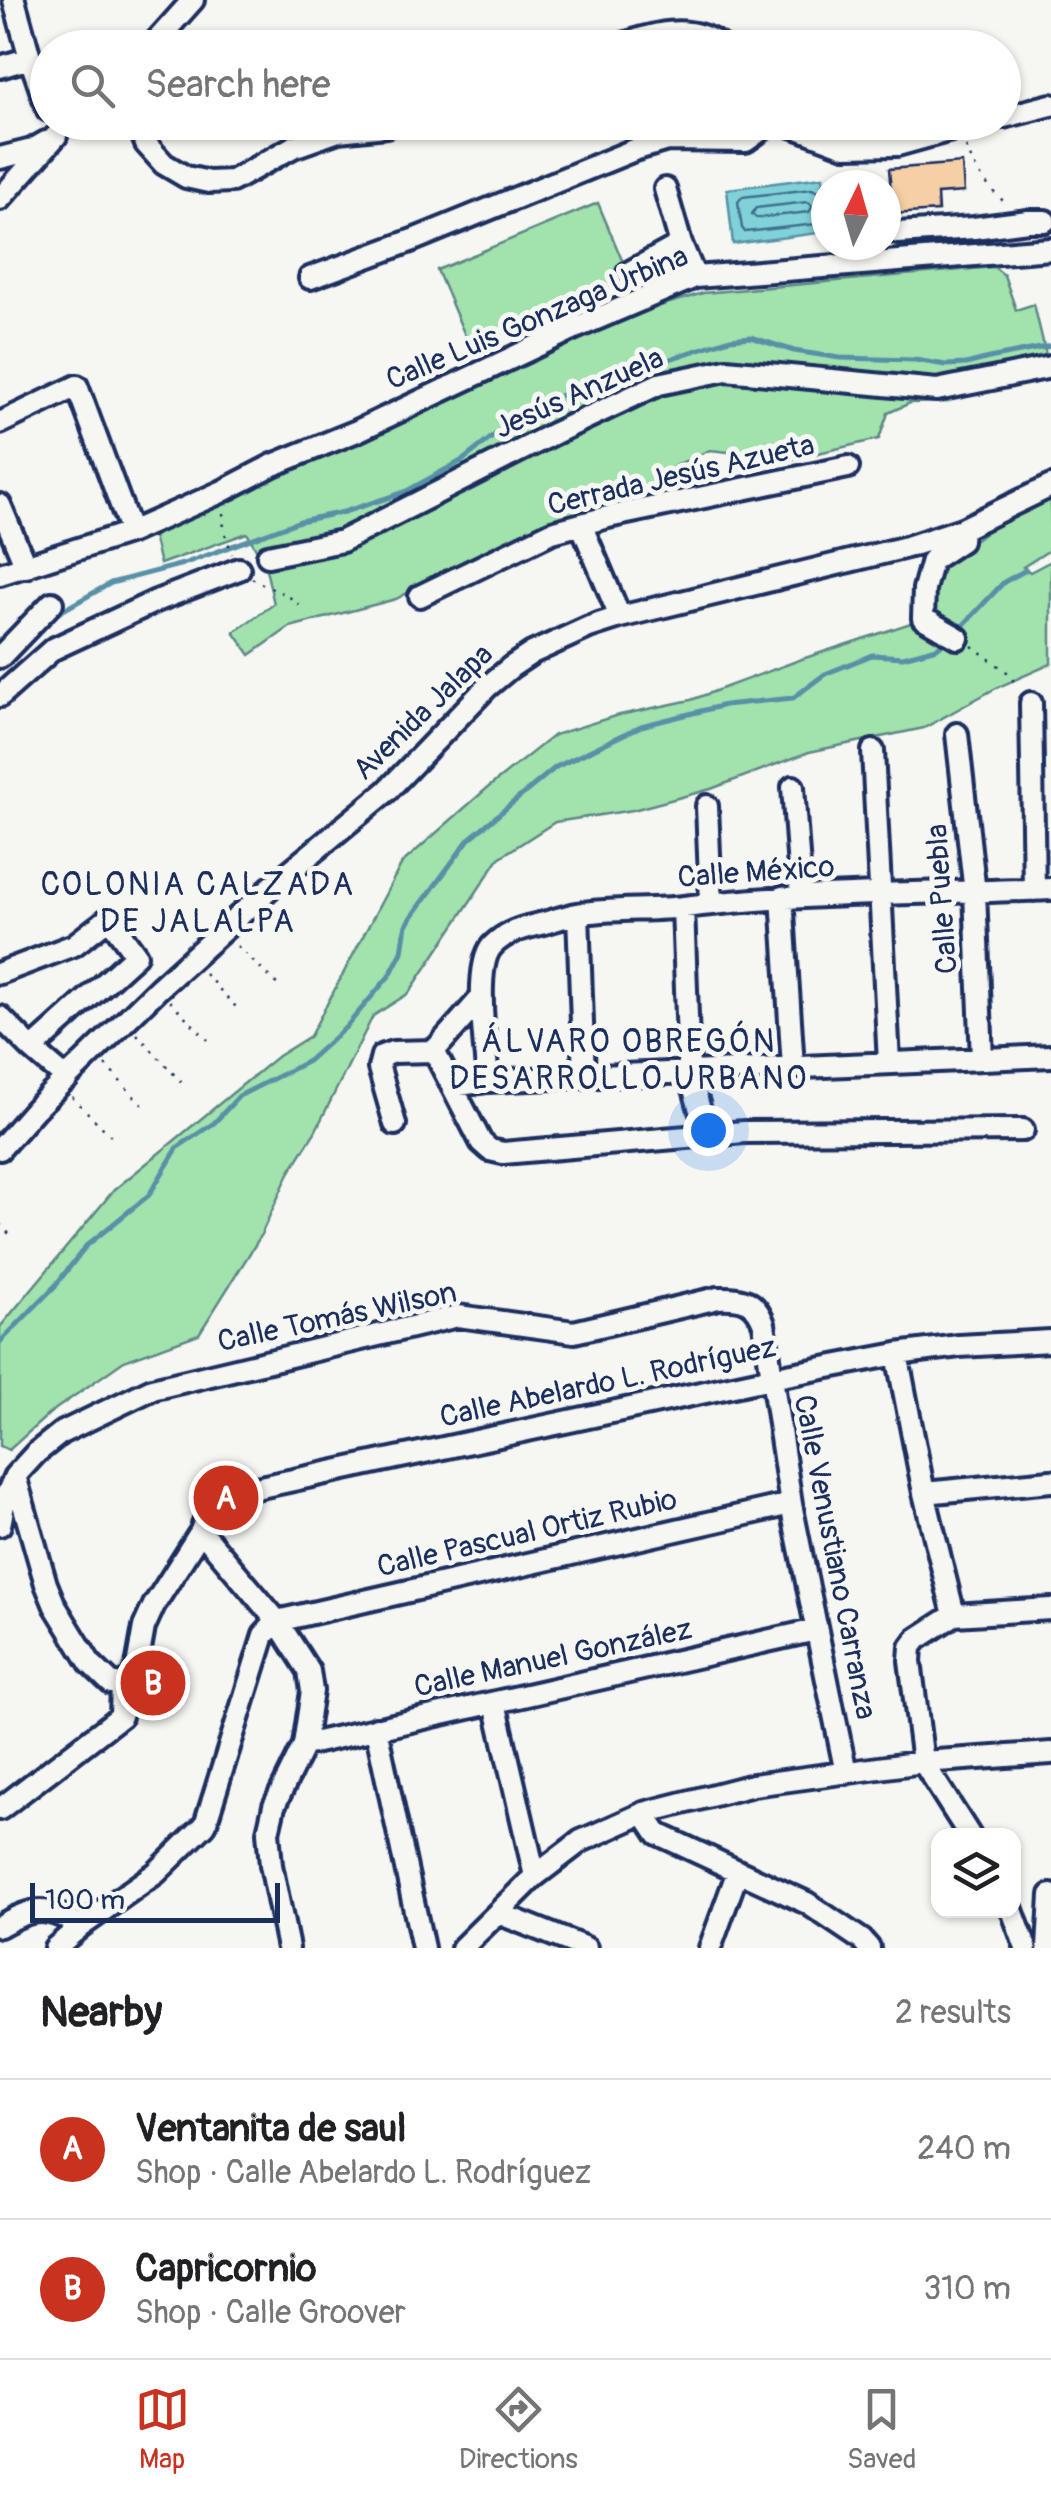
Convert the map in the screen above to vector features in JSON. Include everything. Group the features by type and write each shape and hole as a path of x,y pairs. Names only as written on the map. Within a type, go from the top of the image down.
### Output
{"street":[{"path":"0,67 30,58 14,0"},
{"path":"166,30 194,0"},
{"path":"1021,113 1051,105"},
{"path":"0,158 32,150 42,140"},
{"path":"0,199 46,140"},
{"path":"144,140 164,164 186,176 232,182 293,146 311,140"},
{"path":"310,278 634,150 667,140 747,140"},
{"path":"829,140 845,146 896,145 914,140"},
{"path":"665,189 680,244 695,277"},
{"path":"901,233 1044,224"},
{"path":"628,274 680,244"},
{"name":"Calle Luis Gonzaga Urbina","path":"0,574 131,532 695,277 1051,249"},
{"name":"Jesús Anzuela","path":"268,556 342,541 659,384 726,370 937,390 1051,367"},
{"path":"0,423 77,386 131,532"},
{"name":"Cerrada Jesús Azueta","path":"420,596 552,532 848,467"},
{"name":"Avenida Jalapa","path":"0,1148 158,989 386,791 511,666 558,640 620,617 873,556 962,529 1051,486"},
{"path":"0,505 26,567"},
{"path":"581,524 620,617"},
{"path":"958,638 923,618 924,589 932,560 961,541 962,529"},
{"path":"0,696 53,649 235,560"},
{"path":"0,657 52,602"},
{"path":"1031,703 1042,890"},
{"name":"Calle Puebla","path":"957,734 975,893 982,1059"},
{"path":"873,751 889,1062"},
{"path":"793,787 793,1068"},
{"path":"707,806 711,902"},
{"name":"Calle México","path":"482,997 489,949 502,937 578,914 792,897 1042,890"},
{"path":"683,907 689,1071 707,1135"},
{"path":"578,914 584,1076"},
{"path":"0,974 74,945 109,918 136,955 32,1049"},
{"path":"482,997 488,1081"},
{"path":"395,1124 378,1068 382,1056 434,1051 482,997"},
{"path":"0,1017 64,1082"},
{"path":"434,1051 481,1142 490,1150 503,1152 744,1132 1024,1130"},
{"path":"452,1086 584,1076 1051,1056"},
{"name":"Calle Tomás Wilson","path":"0,1526 15,1476 36,1452 61,1432 152,1389 458,1316 574,1332 718,1298 746,1300"},
{"name":"Calle Venustiano Carranza","path":"746,1300 758,1310 764,1324 791,1504 846,1772"},
{"name":"Calle Abelardo L. Rodríguez","path":"0,1809 121,1716 122,1684 132,1678 144,1627 154,1605 201,1532 210,1506 223,1495 898,1354 1051,1341"},
{"path":"898,1354 924,1493 954,1615"},
{"path":"15,1476 55,1606 90,1663 111,1684 122,1684"},
{"path":"924,1493 1051,1481"},
{"name":"Calle Pascual Ortiz Rubio","path":"276,1621 791,1504"},
{"path":"201,1532 276,1621 309,1671 312,1691 304,1745 274,1806 268,1832 288,1948"},
{"path":"965,1828 924,1762 911,1647 954,1615 1051,1609"},
{"path":"0,1926 35,1911 58,1913 69,1940 156,1873 206,1825 264,1635 276,1621"},
{"name":"Calle Manuel González","path":"304,1745 816,1630"},
{"path":"495,1702 535,1876"},
{"path":"376,1728 423,1948"},
{"path":"462,1948 535,1876 581,1841 644,1813 753,1785 924,1762 1051,1753"},
{"path":"644,1813 658,1834 806,1903 868,1948"},
{"path":"710,1948 738,1870"},
{"path":"1048,1948 1051,1896"},
{"path":"498,1913 586,1948"},
{"path":"1015,1918 1026,1948"}],"path":[{"path":"971,140 972,164 993,193 1044,224"},
{"path":"224,530 235,560"},
{"path":"262,586 292,596 302,608"},
{"path":"958,638 1006,672 1031,703"},
{"path":"222,930 282,989"},
{"path":"190,959 236,1006"},
{"path":"158,989 208,1040"},
{"path":"126,1022 183,1084"},
{"path":"94,1053 146,1110"},
{"path":"64,1082 116,1141"},
{"path":"0,1224 12,1237"}],"green space":[{"path":"598,203 630,279 470,347 437,270"},
{"path":"994,267 1004,275 1016,310 1034,304 1047,359 948,375 948,402 910,403 888,413 879,439 775,463 755,464 728,452 710,450 676,465 633,500 573,514 482,553 396,599 290,627 250,655 234,632 274,604 265,565 247,533 160,564 152,532 440,395 636,313 703,293"},
{"path":"1051,495 1051,549 1023,567 1030,572 1051,561 1051,664 996,688 924,728 809,752 711,789 633,810 555,822 499,858 409,993 373,1016 315,1132 289,1173 260,1237 199,1334 124,1361 50,1413 9,1450 0,1446 0,1327 114,1190 278,1056 310,1036 402,863 554,735 615,716 691,700 923,619 938,568 994,526"}],"water":[{"path":"811,178 811,234 733,244 727,189"}],"building":[{"path":"962,163 964,192 937,194 938,211 901,213 901,170 889,169"}],"waterway":[{"path":"41,628 58,613 111,583 183,564 300,521 344,512 405,492 463,460 514,420 559,396 730,339 751,337 794,351 840,358 946,365 1051,346"},
{"path":"957,632 1004,582 1026,570"},
{"path":"0,1342 55,1286 86,1246 149,1195 178,1147 214,1123 239,1096 308,1061 346,1027 390,975 402,952 406,925 469,839 556,767 641,726 725,705 793,698 825,674 872,655 903,657 937,648 948,639"}],"place":[{"name":"Ventanita de saul","path":"226,1498"},
{"name":"Capricornio","path":"153,1683"}],"district":[{"name":"COLONIA CALZADA DE JALALPA","path":"198,904"},
{"name":"ÁLVARO OBREGÓN DESARROLLO URBANO","path":"629,1060"}]}
